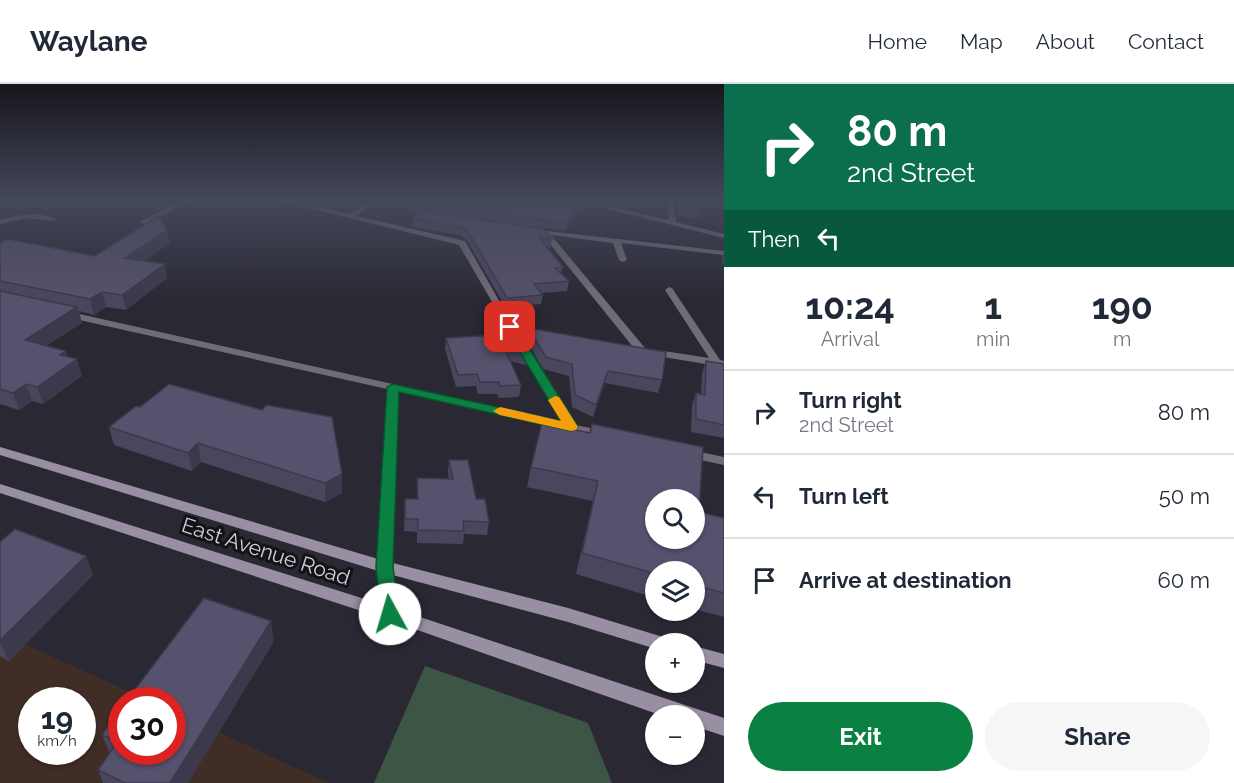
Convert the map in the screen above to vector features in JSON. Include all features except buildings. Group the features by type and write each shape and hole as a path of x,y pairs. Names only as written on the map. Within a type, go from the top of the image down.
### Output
{"main road":[{"name":"East Avenue Road","path":"0,451 385,567 568,615 645,639"},
{"name":"East Avenue Road","path":"0,488 390,614 657,705"},
{"path":"705,656 724,662"},
{"path":"705,721 724,727"}],"street":[{"path":"422,234 462,243 571,427"},
{"path":"546,234 641,350"},
{"path":"550,234 691,253 724,254"},
{"path":"617,242 623,260"},
{"path":"669,290 720,364"},
{"path":"58,312 615,437"},
{"path":"510,327 554,335"},
{"path":"619,346 720,364"},
{"path":"390,614 385,567 393,387"},
{"path":"669,449 724,461"}],"shaded area":[{"path":"0,633 119,687 108,687 108,765 186,765 186,717 329,783 0,783"}],"green space":[{"path":"425,666 588,723 612,783 374,783"}],"slow traffic":[{"path":"500,411 571,427 555,400"}],"route":[{"path":"390,614 385,567 393,387 571,427 510,327"}]}
